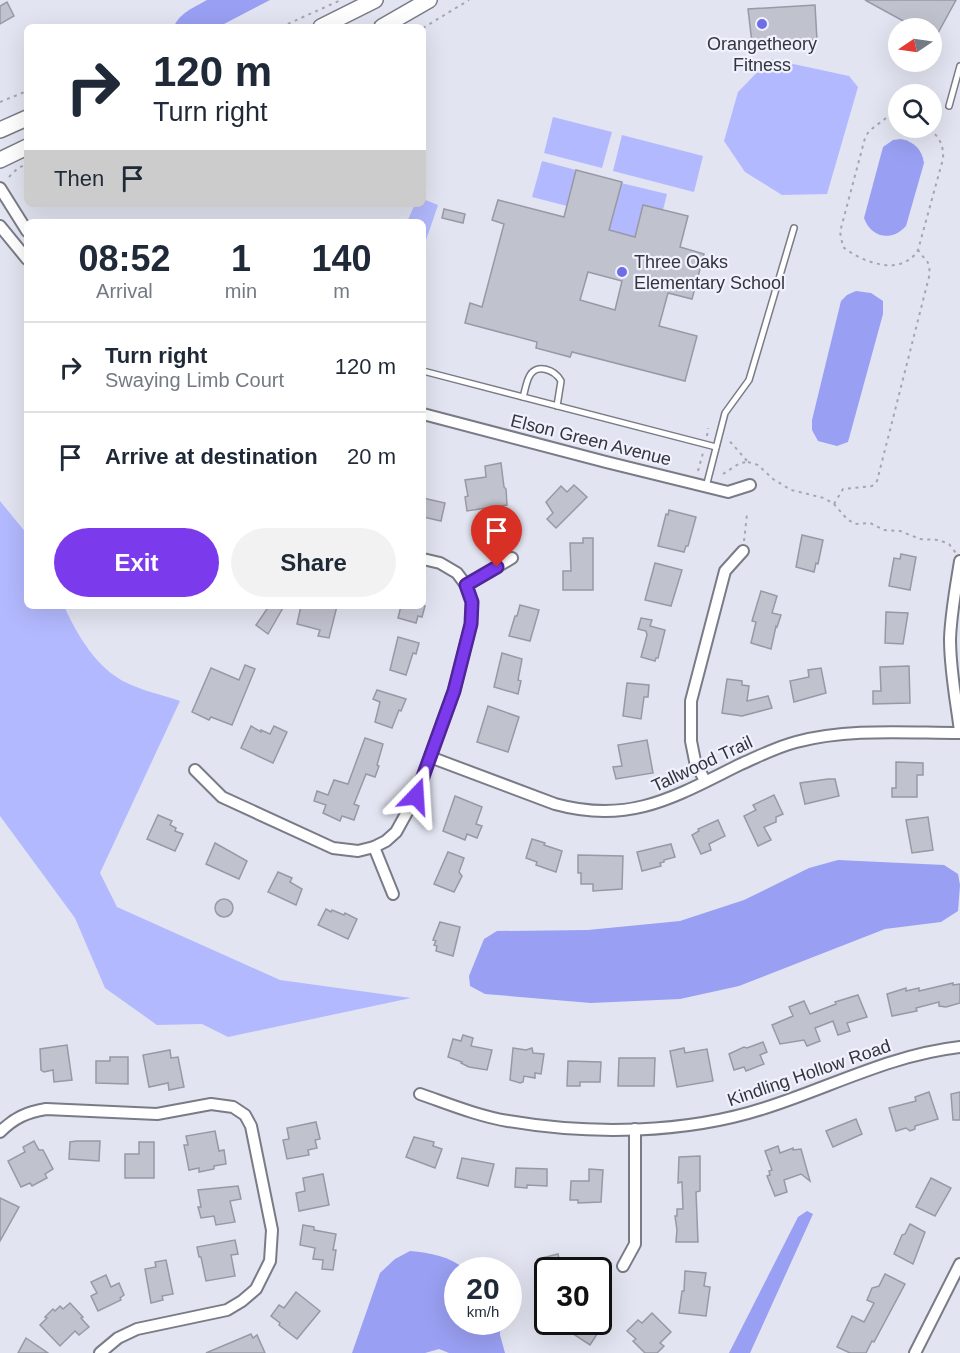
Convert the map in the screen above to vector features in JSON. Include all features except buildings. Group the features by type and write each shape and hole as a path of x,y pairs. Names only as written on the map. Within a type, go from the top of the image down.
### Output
{"main road":[{"path":"327,24 375,0"},
{"path":"387,24 429,0"},
{"path":"0,130 24,119"},
{"path":"0,159 24,148"}],"street":[{"path":"0,188 24,226"},
{"path":"0,226 24,255"},
{"name":"Elson Green Avenue","path":"426,415 728,492 750,485"},
{"path":"705,782 695,761 691,741 692,701 725,571 743,551"},
{"path":"466,585 512,558"},
{"path":"195,770 222,797 333,848 358,851 374,847 386,841 396,832 416,796 454,691 471,624 472,602 466,585 451,568 426,560"},
{"path":"960,561 952,612 951,639 952,672 960,732"},
{"name":"Tallwood Trail","path":"430,757 555,804 588,811 626,811 647,807 671,798 769,751 795,742 848,733 960,732"},
{"path":"374,847 393,894"},
{"name":"Kindling Hollow Road","path":"420,1094 474,1113 507,1121 593,1128 674,1128 735,1117 909,1056 960,1047"},
{"path":"0,1132 16,1118 32,1111 46,1109 157,1114 211,1104 233,1107 244,1115 251,1126 272,1230 270,1261 256,1289 227,1310 137,1329 118,1338 100,1353"},
{"path":"623,1266 635,1244 635,1129"},
{"path":"915,1353 960,1264"}],"lane":[{"path":"949,106 960,66"},
{"path":"706,486 725,413 749,380 794,228"},
{"path":"523,397 532,373 537,370 554,371 561,381 557,406"},
{"path":"426,372 716,447"}],"path":[{"path":"288,24 341,0"},
{"path":"426,26 469,0"},
{"path":"0,102 24,92"},
{"path":"888,116 875,126 865,138 840,232 843,247 856,256 887,266 897,266 913,259 918,250 943,159 944,152 938,138"},
{"path":"9,177 24,165"},
{"path":"834,504 843,489 872,486 876,481 929,277 927,259 918,250"},
{"path":"727,438 748,462"},
{"path":"723,474 740,463 748,462 758,465 772,479 792,490 818,495 834,504 847,519 855,524 870,523 884,530 900,531 920,539 939,540 949,544 960,561"},
{"path":"743,551 747,514"}],"shaded area":[{"path":"207,0 270,0 224,24 175,24 183,14"},
{"path":"770,59 849,76 858,87 827,194 782,195 745,172 724,141 738,92"},
{"path":"553,117 612,132 602,168 544,153"},
{"path":"622,135 703,156 694,192 613,171"},
{"path":"901,139 917,147 924,163 906,226 888,236 877,234 867,225 864,218 883,147 893,140"},
{"path":"542,161 576,170 567,206 532,197"},
{"path":"621,183 667,194 663,210 643,205 635,237 609,230"},
{"path":"426,200 438,205 426,240 426,219 408,219 414,207 426,207"},
{"path":"856,291 871,293 883,301 883,314 848,442 837,446 818,441 812,430 812,420 841,301"},
{"path":"0,501 24,530 24,609 66,609 89,650 106,669 133,686 180,701 100,873 117,907 280,980 411,998 228,1037 202,1024 157,1025 105,988 75,918 0,816"},
{"path":"838,860 944,865 958,874 960,885 958,911 941,922 885,929 739,986 680,999 591,1003 485,994 470,986 469,976 484,939 497,931 588,930 680,921 744,900 809,868"},
{"path":"807,1211 813,1214 750,1353 729,1353 798,1217"},
{"path":"410,1251 444,1257 444,1335 500,1335 505,1353 449,1353 439,1349 425,1353 352,1353 380,1273 395,1259"}],"place":[{"name":"Orangetheory Fitness","path":"762,24"},
{"name":"Three Oaks Elementary School","path":"622,272"}],"route":[{"path":"416,796 454,691 471,624 472,602 466,585 497,567"}]}
